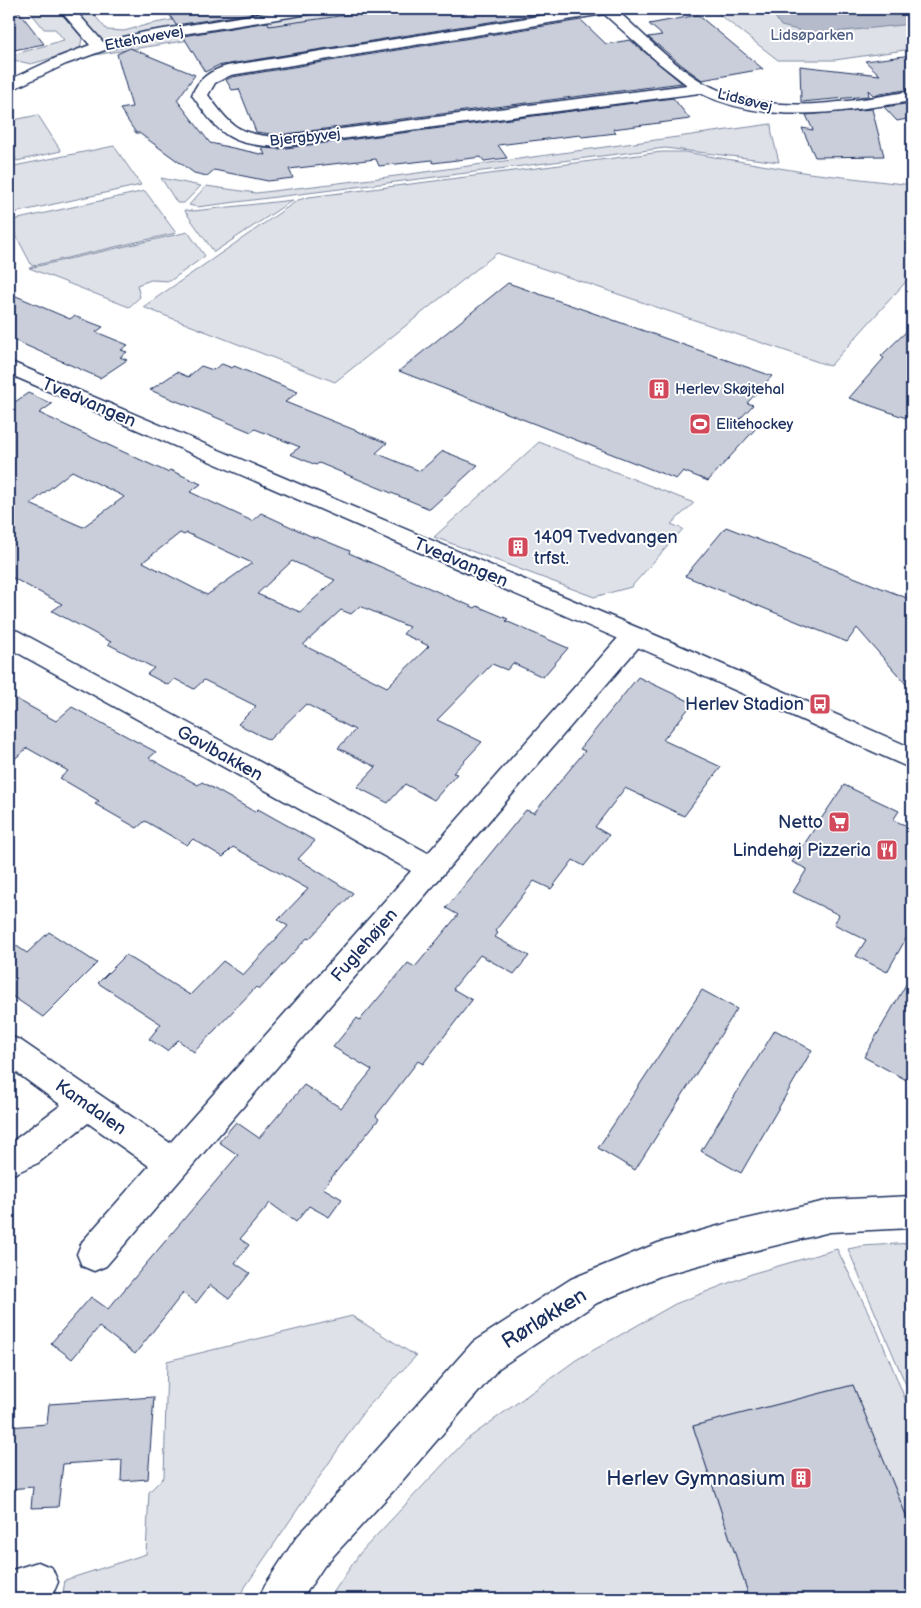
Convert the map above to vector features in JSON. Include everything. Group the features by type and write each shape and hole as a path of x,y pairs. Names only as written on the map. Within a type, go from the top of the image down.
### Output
{"street":[{"path":"66,9 100,47"},
{"name":"Ettehavevej","path":"9,86 36,72 100,47 145,36 315,9"},
{"name":"Bjergbyvej","path":"607,9 227,71 211,77 202,85 200,95 225,128 235,136 252,141 278,142 702,88"},
{"name":"Lidsøvej","path":"607,9 685,76 702,88 743,103 790,109 832,108 912,96"},
{"path":"18,67 36,72"},
{"name":"Tvedvangen","path":"9,367 634,636 912,759"},
{"name":"Fuglehøjen","path":"94,1254 634,636"},
{"name":"Gavlbakken","path":"9,637 430,868"},
{"name":"Kamdalen","path":"9,1050 173,1164"},
{"path":"9,1162 26,1152 87,1104"},
{"name":"Rørløkken","path":"279,1599 310,1552 486,1355 584,1291 658,1260 725,1241 830,1216 912,1212"}],"green space":[{"path":"28,9 58,9 82,38 80,50 31,64 9,59 9,56 64,40 55,29 44,29"},
{"path":"71,9 89,9 107,30 124,31 150,24 229,9 297,9 147,32 101,42"},
{"path":"325,9 401,9 381,10 88,56 105,49 144,39"},
{"name":"Lidsøparken","path":"712,9 912,9 912,49 835,60 778,60"},
{"path":"38,115 61,151 17,161 9,146 9,121"},
{"path":"771,124 779,162 665,148 197,207 189,205 206,186 256,193 396,176"},
{"path":"114,146 141,185 9,214 9,167"},
{"path":"662,152 685,152 809,173 912,185 912,275 830,366 497,253 335,382 143,307 298,200 309,197"},
{"path":"161,178 201,186 184,203 177,203"},
{"path":"145,191 176,233 32,266 9,222 9,221"},
{"path":"293,200 214,252 184,210 193,211"},
{"path":"188,232 205,256 170,281 151,280 137,285 140,297 129,307 29,268"},
{"path":"539,442 694,503 671,524 683,529 631,587 594,597 434,537"},
{"path":"912,1243 912,1399 848,1249 863,1246"},
{"path":"837,1249 878,1332 912,1416 912,1530 853,1385 693,1426 750,1599 329,1599 360,1553 466,1440 576,1360 675,1304 754,1273"},
{"path":"352,1316 416,1356 364,1411 237,1599 62,1599 65,1580 146,1554 149,1492 164,1477 167,1361"}],"water":[{"path":"770,9 912,9 912,24 815,34 781,26"}],"building":[{"path":"9,9 17,9 44,44 9,51"},
{"path":"166,9 267,9 267,11 176,25"},
{"path":"389,9 570,9 217,66 205,72 183,36 268,22 269,26"},
{"path":"698,15 763,69 702,80 648,37 662,35 649,24"},
{"path":"581,20 606,44 630,40 682,83 278,135 256,132 239,89 232,90 226,80 232,77"},
{"path":"130,48 195,75 177,100 210,143 265,155 262,148 278,149 673,98 690,119 613,129 616,133 582,137 580,135 498,145 507,158 484,161 481,157 433,163 432,160 379,166 376,159 289,169 293,178 268,181 214,170 207,176 194,173 139,133 136,133 120,109 132,107 117,54"},
{"path":"912,55 912,89 873,95 868,90 869,96 801,102 800,66 880,75 865,61"},
{"path":"912,103 912,118 897,121 884,107"},
{"path":"872,109 884,156 815,157 802,128 813,130 806,115"},
{"name":"Herlev Skøjtehal","path":"508,283 772,376 747,403 753,405 740,419 758,426 708,481 683,471 676,479 399,371"},
{"path":"9,293 70,319 74,316 103,327 96,332 128,345 121,350 127,352 120,357 127,360 100,378 9,338"},
{"path":"912,326 912,420 849,398 884,358 881,356"},
{"path":"222,364 232,368 234,366 298,392 285,402 387,443 376,453 420,471 443,451 478,465 430,509 319,463 316,465 290,454 300,447 255,429 251,432 150,390 177,372 188,377 201,366 213,370"},
{"path":"28,393 52,404 39,413 167,472 170,470 201,484 190,492 252,521 261,513 475,608 477,606 508,619 506,621 568,648 543,677 513,663 507,670 492,664 437,720 482,742 453,773 457,774 434,800 405,784 388,803 357,787 376,767 338,748 355,730 306,704 269,740 238,724 256,706 204,680 194,689 175,679 168,685 147,674 154,668 108,644 111,642 52,611 62,604 9,576 9,399 15,402","holes":["72,471 124,497 83,527 30,504","180,533 184,535 187,533 252,563 207,595 143,562","292,561 335,580 300,612 257,594","360,606 409,627 403,634 429,646 387,687 303,645 341,610 351,614"]},
{"path":"726,527 912,600 912,691 857,628 847,642 685,576"},
{"path":"638,677 693,703 663,740 721,767 684,816 625,788 595,827 609,835 584,866 573,860 551,889 534,881 495,931 498,933 495,937 529,956 514,974 480,955 453,989 472,1000 423,1064 418,1061 376,1116 379,1119 323,1188 342,1199 329,1217 309,1206 296,1222 270,1203 240,1239 249,1245 235,1263 250,1273 229,1299 210,1285 196,1303 183,1293 135,1354 99,1327 72,1359 51,1343 91,1297 108,1309 238,1155 219,1142 236,1122 259,1138 304,1085 341,1108 372,1070 333,1047 357,1018 360,1020 408,963 415,967 458,915 446,908 526,810 534,813 585,751 580,749"},
{"path":"9,695 56,721 72,707 156,752 149,758 198,785 202,782 255,812 258,809 315,841 298,859 353,893 309,939 307,938 260,989 256,987 194,1052 178,1040 167,1051 149,1039 161,1024 98,983 126,955 190,995 223,961 243,975 288,926 278,920 308,889 233,847 223,857 193,839 187,845 145,821 137,828 95,804 99,801 60,778 68,771 27,748 9,764"},
{"path":"844,785 899,811 893,820 912,828 912,928 887,972 856,956 866,940 834,924 839,915 793,892 807,869 792,862"},
{"path":"49,932 97,963 43,1017 9,994 9,941 27,953"},
{"path":"912,974 912,1083 864,1057"},
{"path":"702,990 737,1009 635,1170 598,1148"},
{"path":"775,1030 812,1050 741,1173 701,1151"},
{"name":"Herlev Gymnasium","path":"853,1385 912,1530 912,1599 750,1599 693,1426"},
{"path":"154,1397 148,1479 121,1481 122,1460 63,1464 58,1507 31,1508 33,1487 9,1489 9,1427 47,1424 49,1404"}],"place":[{"name":"Herlev Skøjtehal","path":"659,389"},
{"name":"Elitehockey","path":"700,424"},
{"name":"1409 Tvedvangen trfst.","path":"518,547"},
{"name":"Herlev Stadion","path":"820,704"},
{"name":"Netto","path":"839,822"},
{"name":"Lindehøj Pizzeria","path":"887,850"},
{"name":"Herlev Gymnasium","path":"801,1478"}]}
